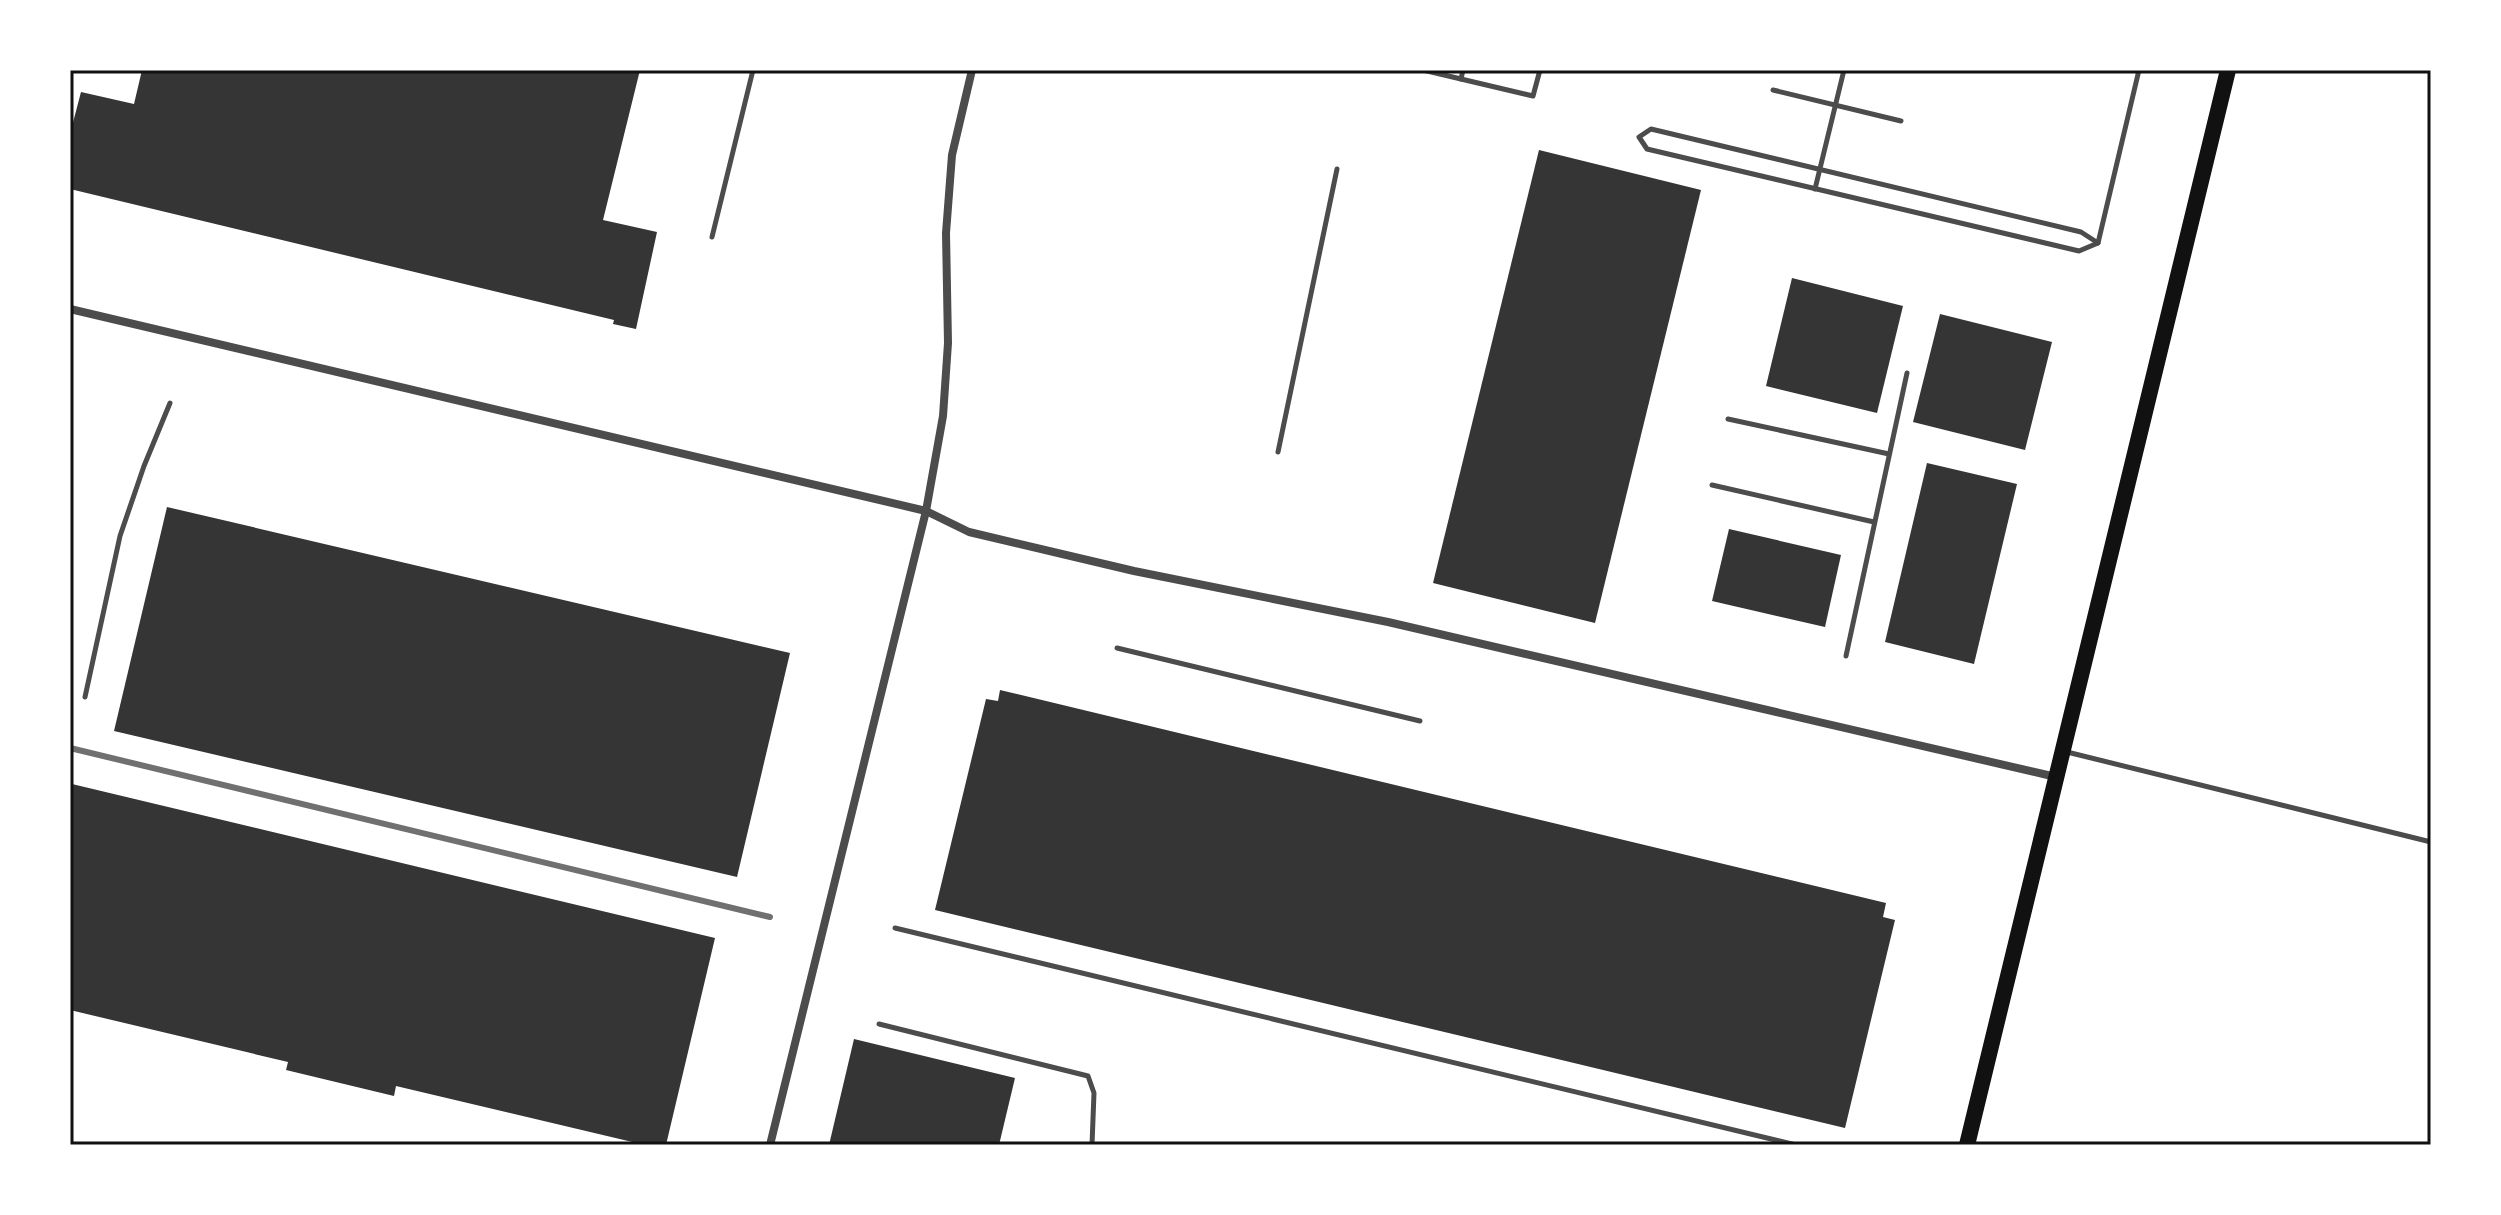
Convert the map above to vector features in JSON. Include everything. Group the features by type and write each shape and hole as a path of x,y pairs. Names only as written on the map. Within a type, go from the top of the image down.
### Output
{"main road":[{"path":"1967,1145 2228,70"}],"street":[{"path":"770,1145 926,511 943,416 948,343 946,233 952,155 972,70"},
{"path":"70,309 926,511 969,532 1134,571 1403,625 2056,777"}],"lane":[{"path":"712,237 753,70"},
{"path":"1423,70 1533,96 1540,70"},
{"path":"1461,79 1463,70"},
{"path":"1815,189 1844,70"},
{"path":"2098,243 2139,70"},
{"path":"1773,90 1901,121"},
{"path":"1651,129 2081,232 2098,243 2079,251 1647,149 1639,137 1651,129"},
{"path":"1278,452 1337,169"},
{"path":"1846,656 1907,373"},
{"path":"85,697 120,536 170,403"},
{"path":"1728,419 1889,454"},
{"path":"1712,485 1874,522"},
{"path":"1117,648 1420,721"},
{"path":"2062,751 2431,842"},
{"path":"895,928 1796,1145"},
{"path":"879,1024 1088,1076 1094,1093 1092,1145"}],"building":[{"path":"142,70 640,70 603,220 657,232 636,329 613,324 614,320 70,189 70,134 81,92 134,104"},
{"path":"1539,150 1701,190 1595,623 1433,583"},
{"path":"1792,278 1903,306 1877,413 1766,386"},
{"path":"1940,314 2052,342 2025,450 1913,422"},
{"path":"1927,463 2017,484 1974,664 1885,642"},
{"path":"167,507 790,653 737,877 114,731"},
{"path":"1729,529 1841,555 1825,627 1712,601"},
{"path":"1000,690 1886,903 1883,917 1895,920 1845,1128 935,910 986,699 998,701"},
{"path":"72,784 715,938 666,1145 645,1145 396,1086 394,1096 286,1070 288,1062 70,1010"},
{"path":"854,1039 1015,1078 999,1145 829,1145"}],"railway":[{"path":"70,748 770,917"}]}
